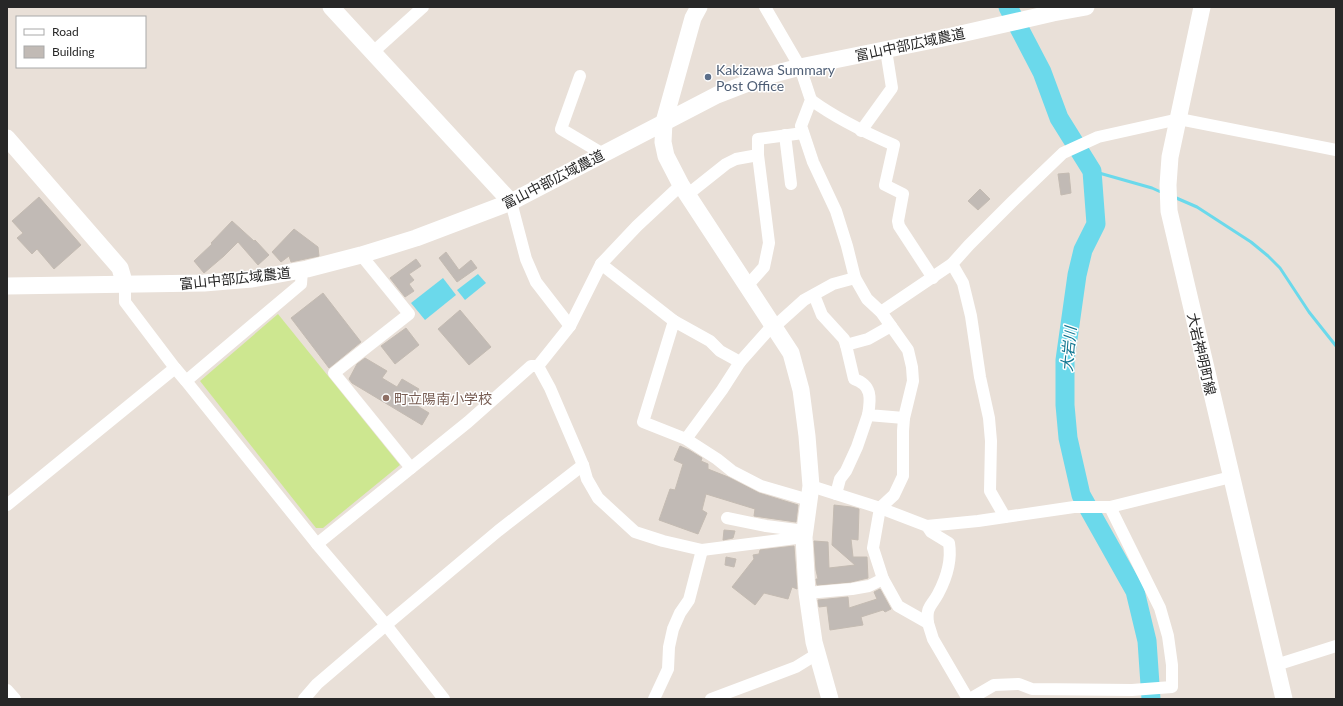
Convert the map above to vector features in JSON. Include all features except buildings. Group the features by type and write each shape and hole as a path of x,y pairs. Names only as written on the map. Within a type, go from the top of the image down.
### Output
{"street":[{"path":"331,7 510,202 526,259 536,282 570,326"},
{"path":"372,52 423,7"},
{"path":"699,7 693,18 664,122 663,142 666,156 684,190 774,326 790,353 801,390 807,436 810,493 805,534 807,593 814,642 830,699"},
{"path":"765,7 800,67 811,100 826,111 861,131 894,145 885,185 903,194 898,221 899,226 934,278"},
{"name":"富山中部広域農道","path":"7,286 204,284 252,279 302,270 361,256 416,238 510,202 717,95 766,76 800,67 1086,7"},
{"name":"大岩神明町線","path":"1202,7 1170,157 1168,185 1169,210 1284,699"},
{"path":"861,131 892,88 886,50"},
{"path":"580,76 561,129 603,154"},
{"path":"811,100 801,126 813,162 836,211 855,278 867,299 881,312 908,350 912,367 913,381 904,418 903,476 894,495 880,508 874,548 883,579 898,606 928,623"},
{"path":"881,312 934,278 952,264 1012,202 1063,153 1098,137 1178,119 1336,150"},
{"path":"747,286 764,267 768,254 769,242 758,155 758,138 803,133"},
{"path":"785,135 791,184"},
{"path":"7,138 120,268 125,285 125,302 175,368 317,544 386,625 444,699"},
{"path":"538,366 570,326 601,264 637,226 684,190 726,164 736,159 758,155"},
{"path":"361,256 409,314 334,373 411,468"},
{"path":"601,264 674,321 710,341 720,351 740,362"},
{"path":"952,264 964,283 971,316 980,377 989,418 991,441 990,491 1005,517"},
{"path":"186,381 301,284 302,270"},
{"path":"686,439 722,390 740,362 774,326 804,300 833,284 855,278"},
{"path":"814,295 822,315 844,339 854,379 862,381 870,393 868,415 857,447 840,480 836,494"},
{"path":"674,321 643,422 686,439 700,447 732,471 761,486 810,493 836,494 880,508 927,526 1074,507 1110,507 1231,477"},
{"path":"846,345 868,339 891,326"},
{"path":"317,544 468,422 531,366 538,366"},
{"path":"538,366 550,388 583,465 587,479 598,498 635,532 663,541 702,550 805,534"},
{"path":"7,505 175,368"},
{"path":"868,415 904,418"},
{"path":"304,699 317,684 498,531 583,465"},
{"path":"927,526 931,532 949,543 950,549 949,562 942,585 936,598 929,606 927,614 928,623 934,639 969,699 994,685 1019,684 1032,694 1172,687 1172,665 1168,636 1160,608 1110,507"},
{"path":"727,518 805,534"},
{"path":"654,699 668,669 669,647 673,629 680,613 689,600 702,550"},
{"path":"807,593 869,586 883,579"},
{"path":"1276,665 1336,646"},
{"path":"711,699 796,667 817,654"},
{"path":"7,690 15,699"}],"green space":[{"path":"278,314 400,465 323,528 316,528 200,381"}],"water":[{"path":"478,274 486,283 465,300 457,290"},
{"path":"443,278 456,295 425,320 411,303"}],"waterway":[{"name":"大岩川","path":"1008,7 1042,72 1059,118 1092,171 1096,224 1083,250 1077,275 1065,360 1065,405 1068,438 1081,495 1135,591 1147,641 1151,699"},
{"path":"1092,171 1152,188 1163,193"},
{"path":"1174,197 1197,207 1251,242 1268,256 1280,268 1309,312 1336,346"}],"place":[{"name":"Kakizawa Summary Post Office","path":"708,77"},
{"name":"町立陽南小学校","path":"386,398"}]}
